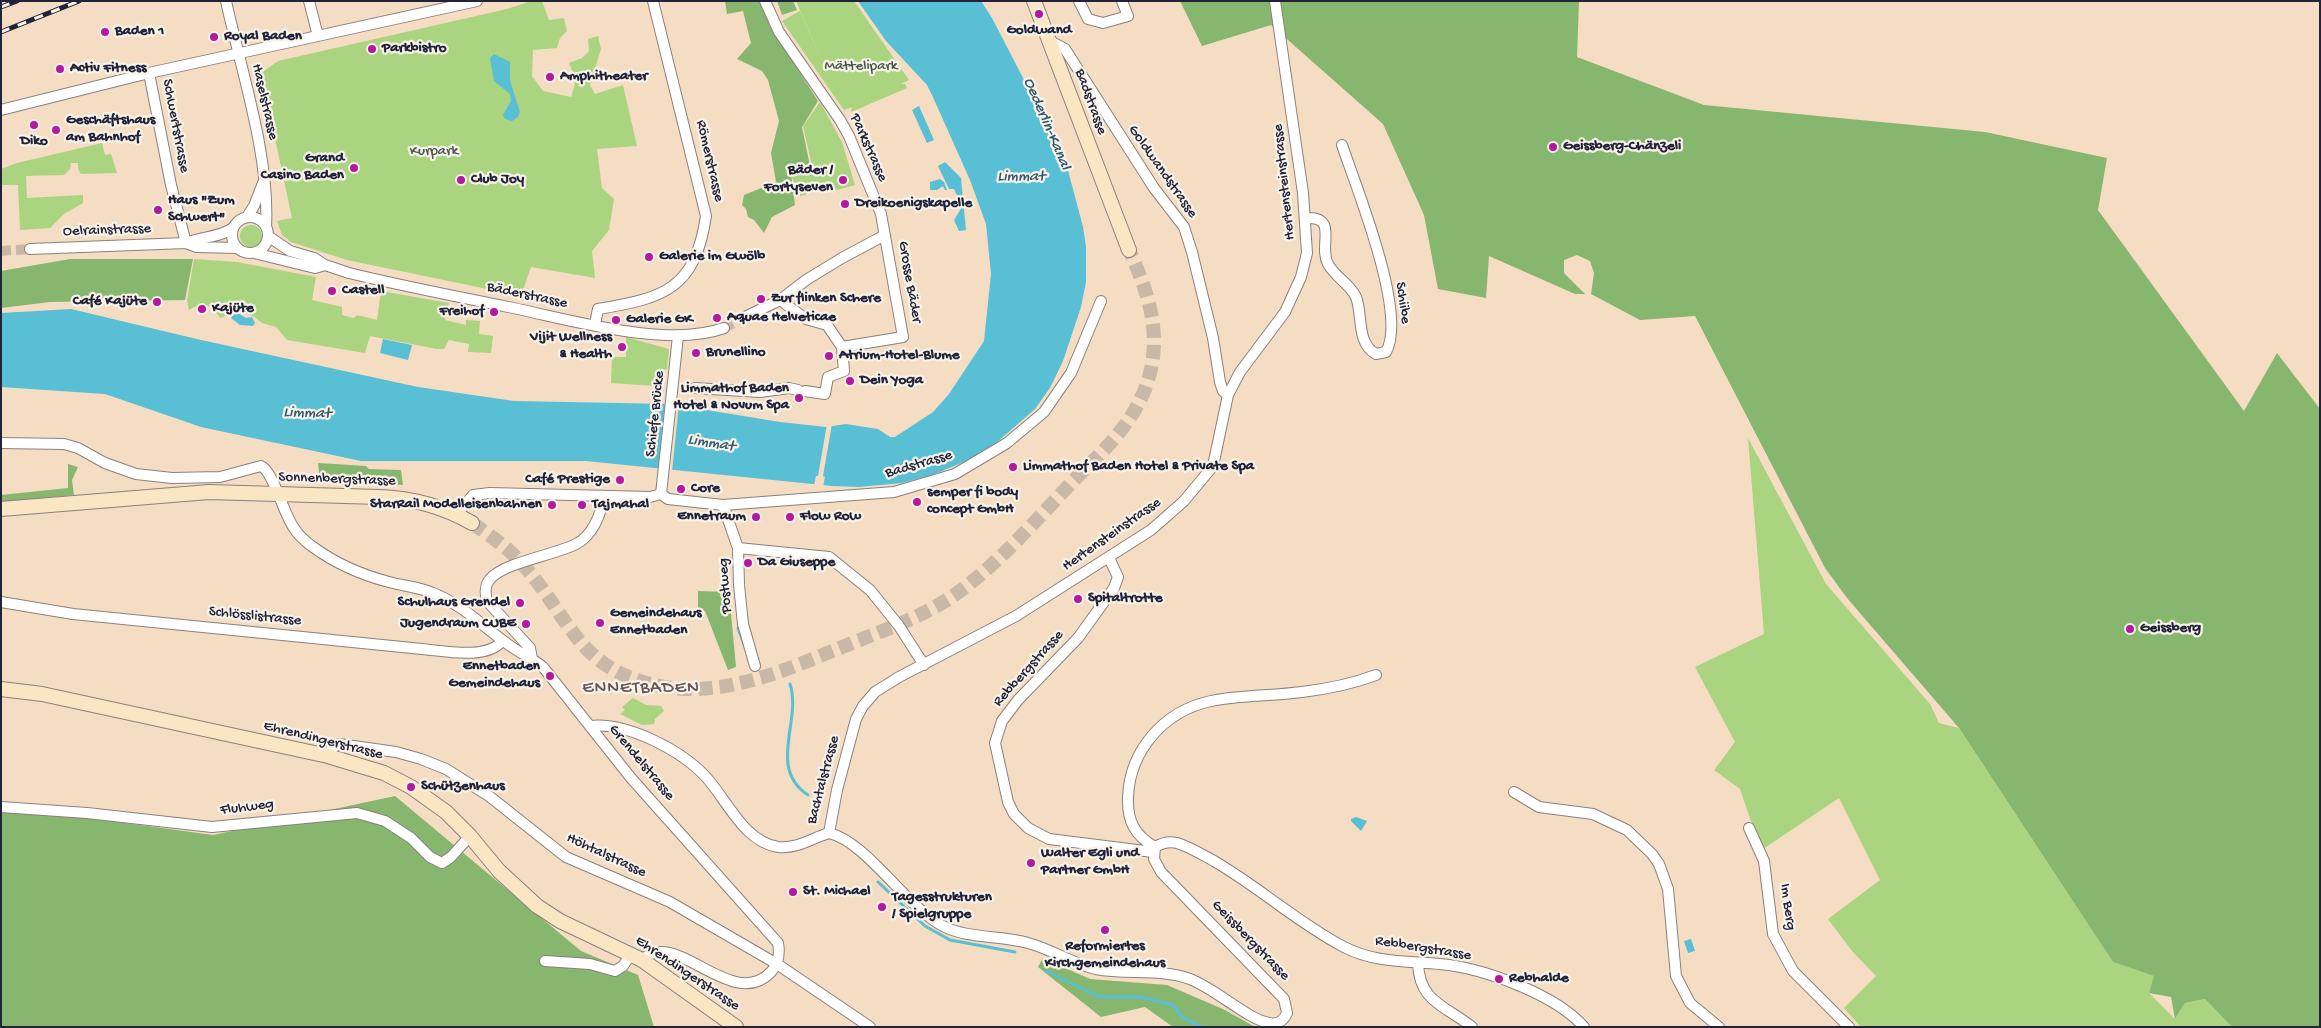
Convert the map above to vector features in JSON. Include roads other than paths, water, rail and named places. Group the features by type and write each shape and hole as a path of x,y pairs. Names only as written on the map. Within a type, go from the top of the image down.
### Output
{"main road":[{"name":"Badstrasse","path":"1034,1 1127,246"},
{"name":"Sonnenbergstrasse","path":"1,508 209,492 396,497 433,505 457,514 472,523"},
{"name":"Ehrendingerstrasse","path":"1,689 42,694 328,756 363,765 411,787 446,812 470,836 499,871 537,906 567,924 636,957 736,1027"}],"street":[{"name":"Haselstrasse","path":"226,1 261,156 267,231"},
{"path":"309,1 318,36"},
{"path":"1,110 149,73 477,1"},
{"name":"Römerstrasse","path":"595,324 598,309 649,298 673,287 685,276 698,252 706,216 653,1"},
{"name":"Parkstrasse","path":"765,1 779,32 849,136 881,214 885,235"},
{"path":"1079,1 1088,19 1103,23 1128,16 1122,1"},
{"name":"Hertensteinstrasse","path":"924,664 1016,616 1109,558 1165,520 1209,473 1215,460 1228,395 1240,372 1278,323 1292,299 1306,260 1308,243 1306,218 1284,53 1275,1"},
{"name":"Goldwandstrasse","path":"1050,41 1065,48 1154,188 1184,227 1213,338 1220,382 1223,391 1228,395"},
{"name":"Schwertstrasse","path":"149,73 171,185 186,243"},
{"name":"Schiibe","path":"1306,218 1318,218 1326,227 1326,258 1334,273 1355,296 1362,334 1367,346 1376,354 1386,352 1390,346 1392,333 1388,298 1376,245 1342,145"},
{"name":"Haselstrasse","path":"247,217 254,206 263,182"},
{"path":"247,217 258,219 267,231 264,247 254,253 248,253 237,248 232,239 233,228 236,223 247,217"},
{"name":"Oelrainstrasse","path":"30,249 186,243 197,238 226,233 233,228"},
{"name":"Bäderstrasse","path":"267,231 290,251 314,258 325,266 377,280 652,335 678,336 715,332 724,328"},
{"path":"747,316 780,300 806,280 885,235"},
{"name":"Grosse Bäder","path":"842,347 903,337 885,235"},
{"name":"Oelrainstrasse","path":"186,243 197,248 237,248"},
{"name":"Bäderstrasse","path":"254,253 315,268 325,266"},
{"path":"695,388 760,392 789,388 825,394 828,377 844,371 842,347 833,331 827,325 806,319 780,300"},
{"name":"Badstrasse","path":"661,494 668,499 723,505 894,492 955,474 977,463 1007,443 1044,412 1071,373 1101,301"},
{"name":"Schiefe Brücke","path":"661,494 678,336"},
{"path":"1,444 64,444 78,448 105,463 136,474 172,478 220,477 261,466 269,472 293,528 311,546 356,571 388,582 431,591 448,599 463,608 502,641 532,658"},
{"path":"457,514 473,495 490,493 650,497 661,494"},
{"name":"Grendelstrasse","path":"603,496 600,516 578,543 505,570 490,579 486,587 487,601 530,648 532,658 543,667 631,778 778,943 780,953 776,964"},
{"name":"Postweg","path":"723,505 738,548 743,624 755,666"},
{"path":"738,548 829,557 870,590 899,626 924,664"},
{"name":"Rebbergstrasse","path":"1109,558 1118,576 1114,588 1078,638 1018,700 1002,721 995,743 1008,802 1014,814 1028,828 1049,839 1154,849 1165,842 1177,843 1246,880 1321,933 1346,948 1386,961 1447,965 1499,979 1556,1003 1574,1016 1584,1027"},
{"name":"Schlösslistrasse","path":"1,602 73,614 422,649 477,653 491,651 502,641"},
{"name":"Bachtalstrasse","path":"590,726 612,725 624,728 686,759 715,788 751,835 778,847 797,846 829,833 856,719 863,706 875,692 924,664"},
{"name":"Geissbergstrasse","path":"829,833 848,842 927,915 950,930 1028,943 1095,969 1161,973 1188,978 1213,990 1255,1017 1269,1024 1277,1025 1286,1016 1287,1006 1284,1000 1161,872 1154,858 1154,849 1140,838 1136,832 1130,816 1128,787 1137,754 1162,725 1187,709 1211,701 1336,687 1376,675"},
{"name":"Höhtalstrasse","path":"328,756 332,748 339,744 396,752 434,763 475,786 566,857 670,902 776,964 870,1027"},
{"path":"1514,792 1539,807 1593,814 1627,830 1652,854 1659,864 1668,890 1676,976 1690,1003 1720,1027"},
{"name":"Fluhweg","path":"1,807 88,813 212,827 356,813 385,821 411,838 430,857 442,863 451,857 470,836"},
{"name":"Im Berg","path":"1749,828 1764,861 1773,934 1786,961 1793,971 1849,1027"},
{"path":"545,961 590,964 615,971 636,957 664,952 725,978 747,984 760,981 776,964"},
{"path":"1418,963 1420,983 1430,996 1472,1027"}],"water":[{"name":"Limmat","path":"858,1 981,1 992,18 1065,159 1083,227 1086,247 1086,282 1081,307 1063,361 1050,388 1035,409 996,443 966,461 935,474 902,483 859,487 832,486 586,461 361,461 201,427 105,394 1,387 1,313 71,309 201,340 418,387 514,401 670,404 780,422 826,427 846,424 878,429 890,437 895,437 933,412 949,394 984,341 991,274 986,224 970,180 932,95 927,85 886,41"},
{"path":"494,54 510,62 510,81 520,112 518,117 512,121 505,119 503,115 511,101 510,94 494,81 490,58"},
{"path":"919,106 934,140 927,143 912,110"},
{"path":"945,162 961,178 966,230 959,231 954,220 962,207 954,189 949,189 938,166"},
{"path":"940,179 944,182 947,190 943,186 937,190 930,190 930,182"},
{"path":"238,313 246,318 252,317 255,323 253,326 240,325 231,318 232,315"},
{"path":"383,339 412,345 408,360 380,353"},
{"path":"1356,817 1367,821 1361,831 1351,821 1351,819"},
{"path":"1691,939 1695,951 1688,953 1684,941"}],"waterway":[{"path":"738,628 745,647"},
{"path":"790,684 793,698 787,758 796,784 808,795"},
{"path":"878,882 925,926 950,940 1015,952"},
{"path":"1046,971 1100,997 1141,997 1173,1005 1181,1016 1202,1027"}],"tunnel":[{"path":"1,251 30,249"},
{"path":"472,523 501,544 520,561 542,588 567,625 594,656 611,668 633,679 660,686 685,689 710,688 759,678 783,671 894,626 935,607 976,579 1020,538 1115,438 1132,415 1145,389 1151,371 1154,335 1148,301 1129,250"},
{"path":"724,328 747,316"}],"railway":[{"path":"1,7 17,1"},
{"path":"1,32 79,1"}],"place":[{"name":"Goldwand","path":"1039,14"},
{"name":"Baden 1","path":"105,32"},
{"name":"Royal Baden","path":"214,37"},
{"name":"Parkbistro","path":"372,49"},
{"name":"Activ Fitness","path":"60,69"},
{"name":"Amphitheater","path":"550,77"},
{"name":"Diko","path":"34,125"},
{"name":"Geschäftshaus am Bahnhof","path":"56,130"},
{"name":"Geissberg-Chänzeli","path":"1553,147"},
{"name":"Grand Casino Baden","path":"354,168"},
{"name":"Club Joy","path":"461,180"},
{"name":"Bäder / Fortyseven","path":"843,180"},
{"name":"Dreikoenigskapelle","path":"845,204"},
{"name":"Haus \"Zum Schwert\"","path":"158,210"},
{"name":"Galerie im Gwölb","path":"649,257"},
{"name":"Castell","path":"332,291"},
{"name":"Zur flinken Schere","path":"761,299"},
{"name":"Café Kajüte","path":"157,302"},
{"name":"Kajüte","path":"202,309"},
{"name":"Freihof","path":"494,312"},
{"name":"Aquae Helveticae","path":"717,318"},
{"name":"Galerie GK","path":"616,320"},
{"name":"Vijit Wellness & Health","path":"622,347"},
{"name":"Brunellino","path":"696,353"},
{"name":"Atrium-Hotel-Blume","path":"829,356"},
{"name":"Dein Yoga","path":"850,381"},
{"name":"Limmathof Baden Hotel & Novum Spa","path":"799,398"},
{"name":"Limmathof Baden Hotel & Private Spa","path":"1013,467"},
{"name":"Café Prestige","path":"620,480"},
{"name":"Core","path":"681,489"},
{"name":"semper fi body concept GmbH","path":"917,502"},
{"name":"StarRail Modelleisenbahnen","path":"552,505"},
{"name":"Tajmahal","path":"582,505"},
{"name":"Ennetraum","path":"756,517"},
{"name":"Flow Row","path":"790,517"},
{"name":"Da Giuseppe","path":"748,563"},
{"name":"Spitaltrotte","path":"1078,599"},
{"name":"Schulhaus Grendel","path":"520,603"},
{"name":"Gemeindehaus Ennetbaden","path":"600,623"},
{"name":"Jugendraum CUBE","path":"526,624"},
{"name":"Geissberg","path":"2130,629"},
{"name":"Ennetbaden Gemeindehaus","path":"550,676"},
{"name":"Schützenhaus","path":"411,787"},
{"name":"Walter Egli und Partner GmbH","path":"1031,863"},
{"name":"St. Michael","path":"793,892"},
{"name":"Tagesstrukturen / Spielgruppe","path":"882,907"},
{"name":"Reformiertes Kirchgemeindehaus","path":"1105,930"},
{"name":"Rebhalde","path":"1499,979"}],"district":[{"name":"ENNETBADEN","path":"641,689"}],"park label":[{"name":"Mättelipark","path":"861,67"},
{"name":"Kurpark","path":"434,152"}],"water label":[{"name":"Oederlin-Kanal","path":"1046,124"}]}
